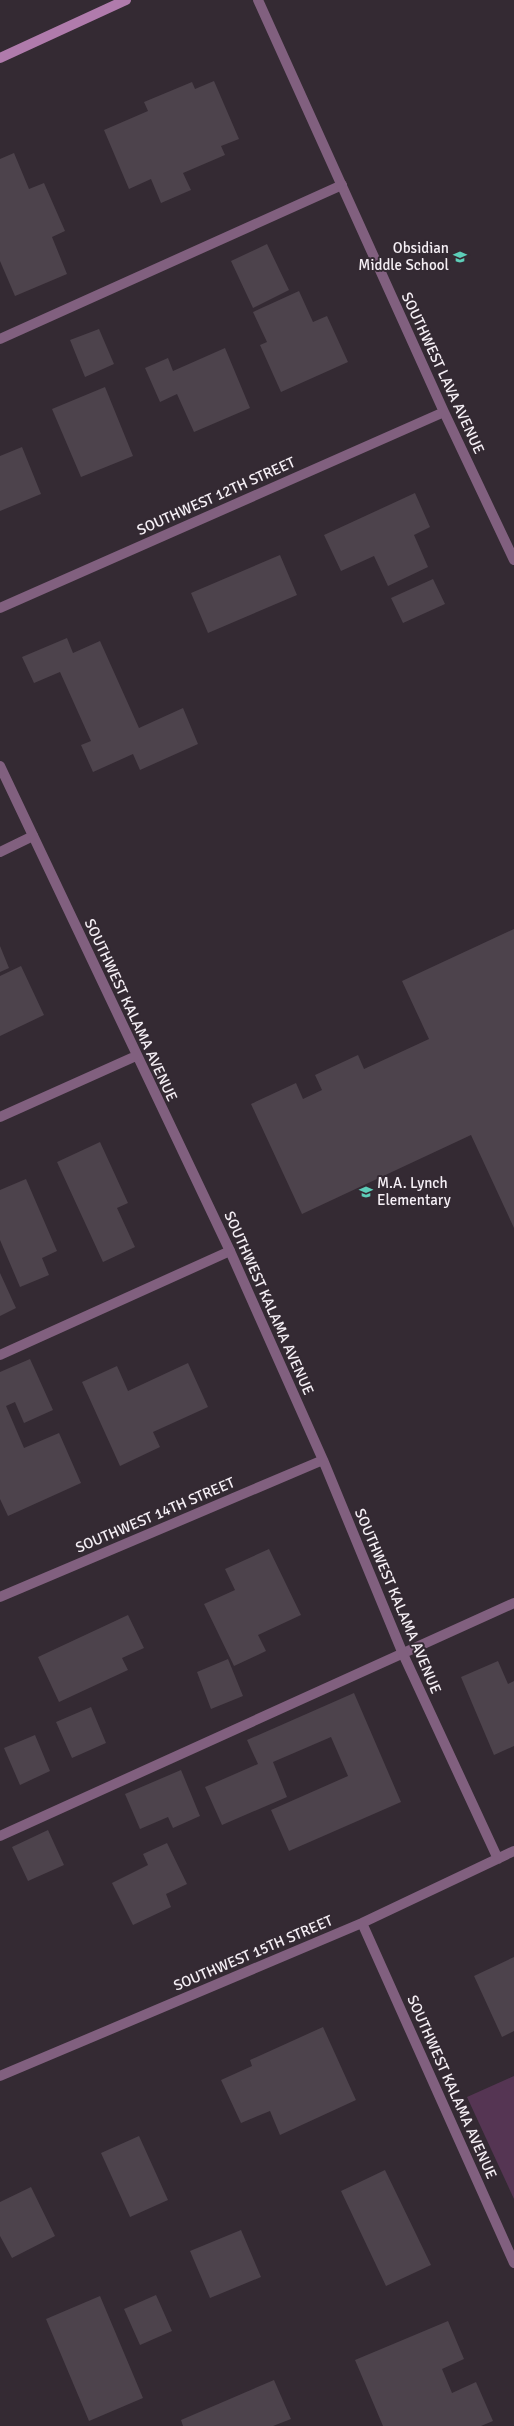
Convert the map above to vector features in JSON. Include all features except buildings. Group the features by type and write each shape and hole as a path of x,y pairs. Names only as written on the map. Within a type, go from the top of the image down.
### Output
{"main road":[{"path":"0,58 126,0"}],"street":[{"name":"SOUTHWEST LAVA AVENUE","path":"258,0 444,412 514,560"},
{"path":"0,339 342,185"},
{"name":"SOUTHWEST 12TH STREET","path":"0,608 444,412"},
{"name":"SOUTHWEST KALAMA AVENUE","path":"0,766 136,1056 230,1251 323,1460 403,1654 498,1859"},
{"path":"0,852 33,836"},
{"path":"0,1117 136,1056"},
{"path":"0,1355 230,1251"},
{"name":"SOUTHWEST 14TH STREET","path":"0,1597 323,1460"},
{"path":"0,1836 514,1603"},
{"name":"SOUTHWEST 15TH STREET","path":"0,2076 362,1923 514,1851"},
{"name":"SOUTHWEST KALAMA AVENUE","path":"362,1923 514,2263"}],"shaded area":[{"path":"514,2076 514,2199 467,2097"}],"place":[{"name":"Obsidian Middle School","path":"460,257"},
{"name":"M.A. Lynch Elementary","path":"366,1192"}]}
